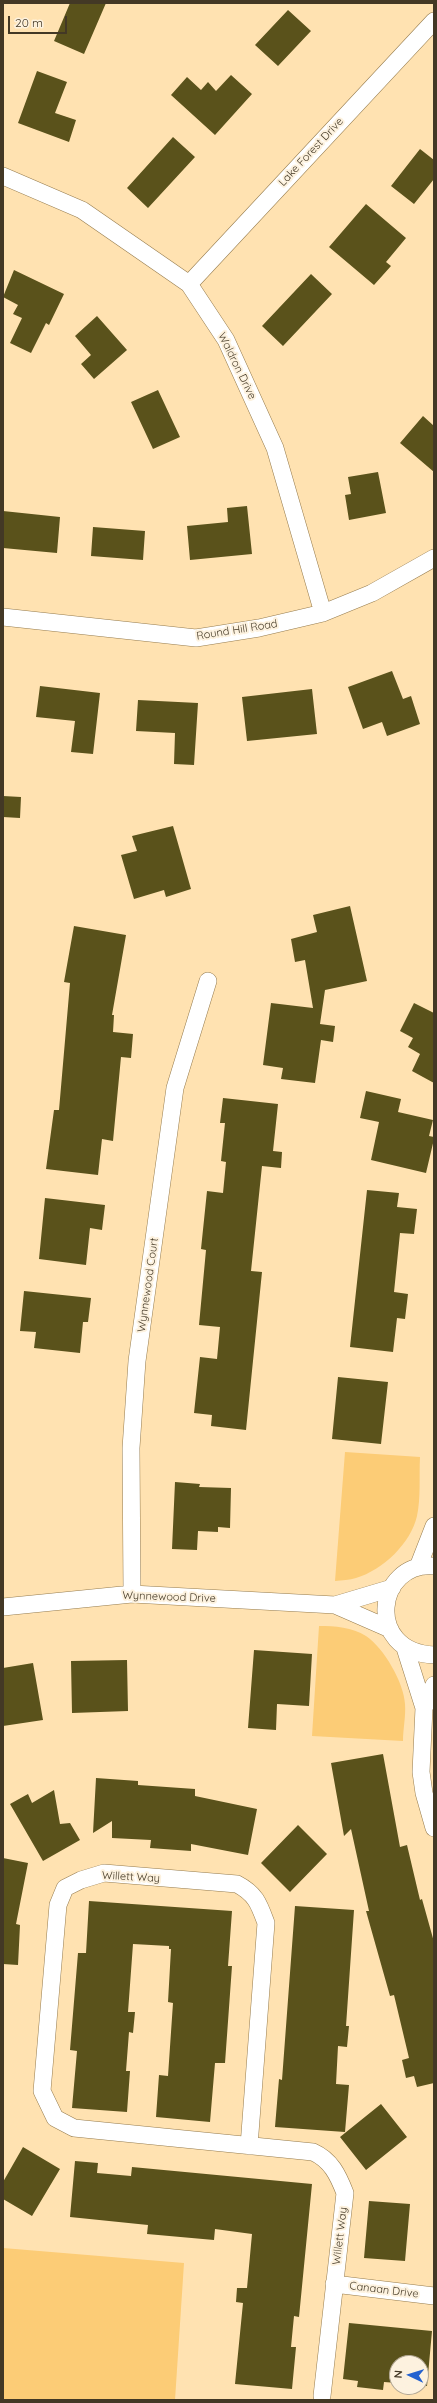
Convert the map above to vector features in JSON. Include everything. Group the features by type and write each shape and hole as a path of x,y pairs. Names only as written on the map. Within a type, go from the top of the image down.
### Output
{"street":[{"name":"Lake Forest Drive","path":"189,284 434,21"},
{"name":"Waldron Drive","path":"3,176 82,210 189,284 226,340 275,448 323,613"},
{"name":"Round Hill Road","path":"3,617 196,638 259,628 323,613 372,593 434,558"},
{"name":"Wynnewood Court","path":"132,1594 131,1448 137,1361 175,1088 208,981"},
{"path":"426,1567 434,1526"},
{"name":"Wynnewood Drive","path":"405,1648 394,1637 390,1630 385,1608 392,1588 405,1573 426,1567"},
{"name":"Wynnewood Drive","path":"334,1606 392,1588"},
{"name":"Wynnewood Drive","path":"3,1607 132,1594 334,1606 390,1630"},
{"path":"405,1648 419,1654 434,1654"},
{"path":"405,1648 424,1708 421,1772 424,1793 434,1828"},
{"path":"424,1708 434,1685"},
{"name":"Willett Way","path":"249,2146 266,1923 259,1904 250,1891 237,1884 104,1874 81,1880 65,1888 58,1905 42,2091 55,2118 74,2128 249,2146 313,2152 323,2157 337,2174 345,2193 322,2396"},
{"name":"Canaan Drive","path":"334,2284 434,2296"}],"shaded area":[{"path":"345,1452 420,1457 419,1502 417,1516 409,1536 386,1562 376,1569 354,1579 335,1581"},
{"path":"319,1626 343,1628 361,1633 373,1642 386,1657 397,1676 404,1696 405,1709 403,1741 312,1736"},
{"path":"3,2248 184,2263 175,2400 3,2400"}],"building":[{"path":"70,3 106,3 84,54 54,41"},
{"path":"288,10 311,31 278,66 255,45"},
{"path":"37,71 67,82 55,113 76,120 69,142 18,123"},
{"path":"231,75 252,94 215,135 171,95 187,77 201,90 208,82 216,91"},
{"path":"173,137 195,157 148,208 127,188"},
{"path":"420,149 434,160 434,179 414,204 391,186"},
{"path":"366,204 406,238 386,262 391,266 374,285 329,247"},
{"path":"14,270 64,294 49,325 46,323 31,353 10,343 22,318 13,314 18,305 3,297"},
{"path":"311,274 332,294 283,346 262,326"},
{"path":"97,316 127,350 94,379 81,364 91,355 75,336"},
{"path":"158,390 180,437 153,449 131,402"},
{"path":"423,416 434,426 434,472 400,443"},
{"path":"378,472 386,513 349,520 345,495 351,494 348,477"},
{"path":"247,506 252,554 190,560 187,526 228,522 227,508"},
{"path":"3,511 60,517 57,553 3,548"},
{"path":"93,527 145,531 143,560 91,556"},
{"path":"392,671 403,699 411,696 420,724 387,736 382,722 363,729 348,687"},
{"path":"40,686 100,693 93,754 71,752 75,721 36,717"},
{"path":"312,689 317,734 247,741 242,697"},
{"path":"138,700 198,703 194,765 174,764 175,733 136,731"},
{"path":"3,796 21,797 20,818 3,817"},
{"path":"173,826 191,889 166,897 164,890 134,899 121,855 137,851 132,836"},
{"path":"350,906 367,981 325,990 320,1024 335,1026 333,1042 321,1040 315,1083 281,1079 283,1068 263,1065 271,1003 313,1008 305,960 295,962 291,939 317,932 313,915"},
{"path":"74,926 126,935 112,1015 114,1015 113,1032 133,1034 131,1058 121,1057 113,1141 102,1139 98,1175 46,1169 54,1110 59,1110 70,983 64,982"},
{"path":"414,1003 434,1013 434,1083 412,1071 420,1054 408,1047 413,1038 400,1031"},
{"path":"366,1091 401,1099 398,1112 433,1120 429,1136 434,1137 434,1139 426,1173 371,1160 379,1122 360,1118"},
{"path":"223,1098 278,1104 273,1151 282,1152 281,1168 262,1166 251,1271 262,1272 246,1430 211,1426 212,1415 194,1413 200,1357 217,1359 220,1327 199,1325 206,1250 201,1249 207,1191 223,1193 226,1162 221,1161 225,1123 220,1123"},
{"path":"367,1190 399,1193 397,1207 417,1209 414,1234 400,1233 394,1292 408,1294 405,1319 397,1318 393,1352 350,1347"},
{"path":"45,1198 105,1205 102,1230 90,1228 86,1265 39,1259"},
{"path":"24,1291 91,1298 88,1322 83,1322 80,1353 34,1348 36,1332 20,1331"},
{"path":"338,1377 388,1382 381,1444 332,1439"},
{"path":"175,1482 200,1484 199,1487 231,1488 230,1528 218,1527 218,1532 198,1531 197,1550 172,1549"},
{"path":"254,1650 312,1654 309,1706 277,1704 276,1730 248,1728"},
{"path":"127,1660 128,1711 72,1713 71,1661"},
{"path":"33,1663 43,1720 3,1726 3,1668"},
{"path":"383,1754 400,1847 407,1845 420,1900 422,1899 434,1942 434,2083 417,2087 414,2076 406,2078 402,2060 409,2058 394,1995 390,1996 366,1911 369,1911 351,1829 344,1836 331,1763"},
{"path":"96,1778 138,1781 138,1785 195,1789 195,1796 257,1809 248,1855 191,1844 191,1851 150,1848 151,1840 112,1838 112,1821 93,1833"},
{"path":"54,1790 60,1824 70,1823 80,1840 43,1861 10,1804 28,1794 32,1803"},
{"path":"298,1825 327,1854 290,1892 261,1863"},
{"path":"3,1858 28,1863 16,1924 20,1925 18,1965 3,1964"},
{"path":"89,1901 232,1911 228,1966 232,1966 225,2063 215,2063 210,2122 156,2117 159,2075 168,2076 173,2003 168,2002 171,1949 169,1949 169,1946 133,1944 128,2012 135,2012 133,2033 129,2032 126,2071 130,2071 127,2112 72,2108 77,2051 70,2050 78,1953 86,1953"},
{"path":"295,1906 354,1910 346,2026 349,2026 347,2047 338,2046 336,2084 349,2085 345,2132 275,2127 279,2079 282,2080"},
{"path":"381,2104 407,2137 366,2170 340,2137"},
{"path":"23,2147 60,2169 32,2216 3,2199 3,2182"},
{"path":"75,2161 98,2163 97,2173 131,2176 132,2167 312,2184 299,2317 294,2316 291,2347 296,2347 292,2389 235,2384 243,2303 236,2302 237,2288 247,2288 252,2234 215,2229 214,2240 147,2234 148,2225 70,2217"},
{"path":"369,2201 410,2204 405,2261 364,2258"},
{"path":"349,2323 432,2331 429,2364 429,2355 389,2355 389,2382 384,2382 383,2390 357,2387 358,2381 343,2379"}]}
